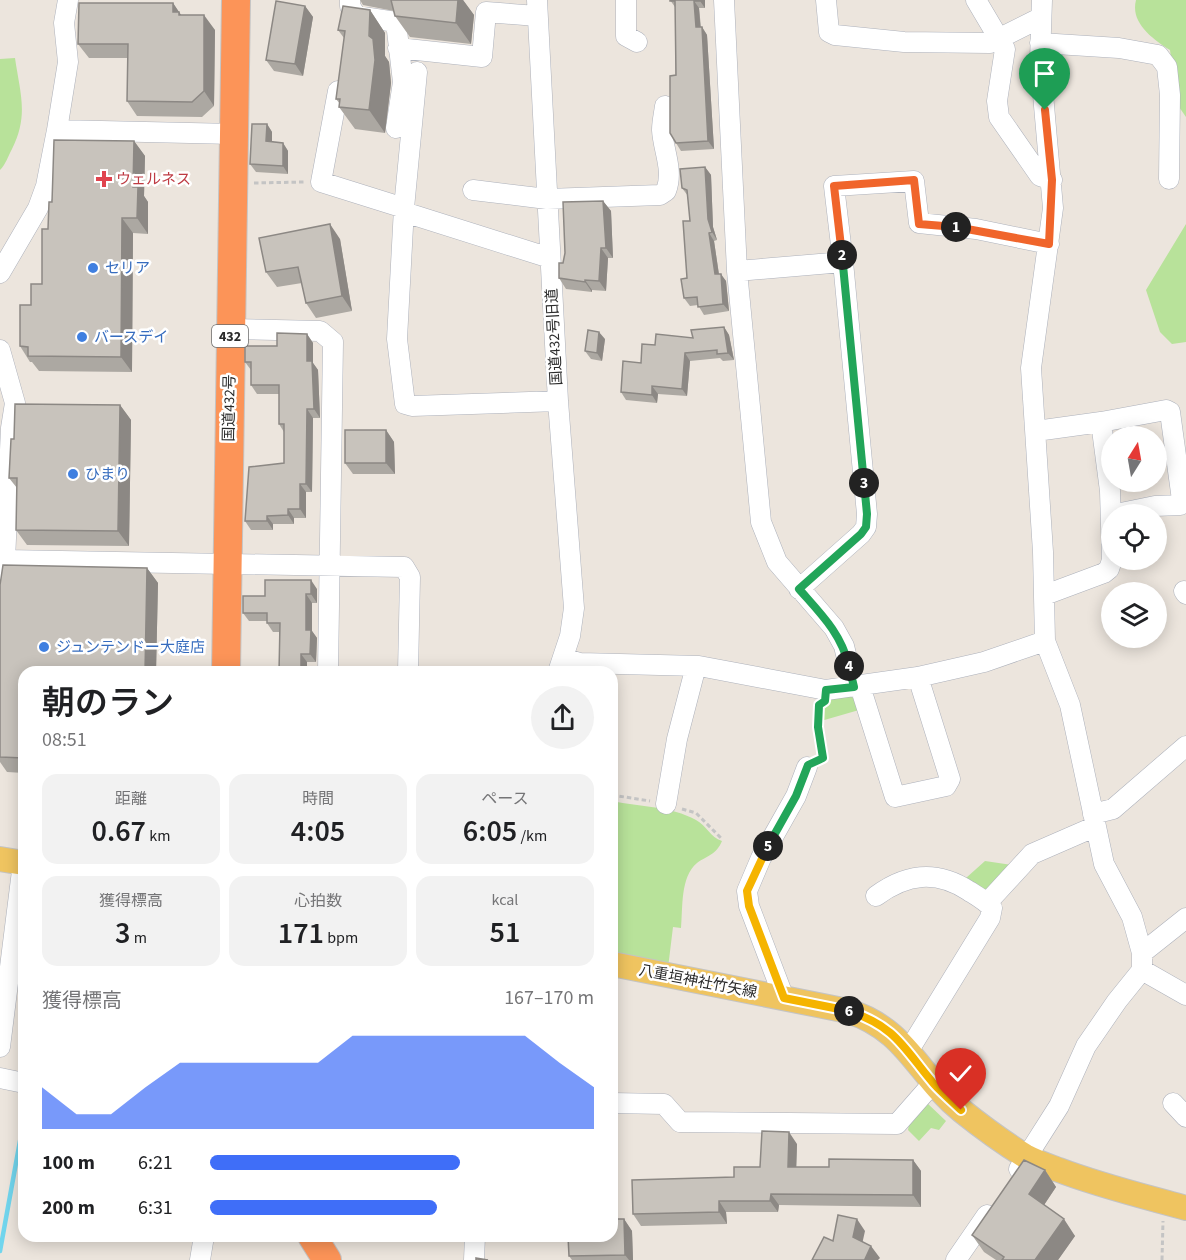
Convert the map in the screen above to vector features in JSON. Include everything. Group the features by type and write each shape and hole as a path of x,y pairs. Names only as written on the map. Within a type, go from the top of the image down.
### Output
{"highway":[{"name":"国道432号","path":"226,666 236,0"},
{"path":"316,1242 327,1260"}],"main road":[{"path":"0,859 18,862"},
{"name":"八重垣神社竹矢線","path":"618,965 868,1017 883,1026 909,1050 933,1083 961,1110 1027,1157 1098,1185 1175,1205"}],"street":[{"path":"0,273 38,208 46,186 68,62 64,22 68,0"},
{"path":"351,0 350,6 356,16 396,22 403,82 396,128"},
{"path":"626,0 626,36 637,42"},
{"path":"724,0 737,271 761,522 777,562 834,628 844,646 895,797 946,786 950,779 918,677"},
{"path":"826,0 829,32 835,35 904,42 990,43 1000,39 1041,9"},
{"path":"976,0 1000,39 1005,55 997,101 999,117 1040,176 1052,180"},
{"path":"398,48 482,57 486,12 537,8"},
{"name":"国道432号旧道","path":"537,8 558,401 574,608 560,665"},
{"path":"1041,9 1040,43 1052,180 1049,244 1033,346 1046,641 1070,705 1092,796 1094,820 1104,864 1132,917 1142,961 1186,995"},
{"path":"1040,43 1119,48 1158,55 1167,67 1170,95 1169,179"},
{"path":"417,72 404,210 397,339 405,404 412,406 558,401"},
{"path":"338,91 321,182 550,258"},
{"path":"473,190 547,199 660,195 666,191 668,153 662,128 665,106"},
{"path":"57,130 234,134"},
{"path":"799,589 866,527 867,514 834,186 914,180 919,224 976,229 1049,244"},
{"path":"737,271 843,262"},
{"path":"231,329 320,331 333,342 328,666"},
{"path":"0,350 15,394 11,428 5,560 0,592"},
{"path":"1036,431 1166,410 1170,412 1182,500 1180,505 1167,506"},
{"path":"1101,422 1110,504"},
{"path":"5,560 397,565 407,571 410,577 408,666"},
{"path":"1045,595 1107,570"},
{"path":"560,665 580,663 696,666 826,690 918,677 984,662 1046,641"},
{"path":"666,804 677,739 696,666"},
{"path":"987,903 1032,854 1113,809 1186,746"},
{"path":"784,998 749,906 747,891 761,858 796,796 807,767"},
{"path":"876,896 906,879 934,876 957,883 992,908 990,918 909,1050"},
{"path":"0,1047 18,909"},
{"path":"1009,1184 1059,1106 1086,1046 1142,961 1181,928"},
{"path":"0,1078 18,1082"},
{"path":"618,1103 664,1104 680,1122 897,1124 933,1083"},
{"path":"956,1260 996,1201"},
{"path":"200,1260 204,1242"},
{"path":"474,1260 475,1242"}],"path":[{"path":"233,182 321,182"},
{"path":"807,767 823,758 818,719 819,705 825,701 826,690"},
{"path":"1162,1260 1175,1205"}],"green space":[{"path":"1136,0 1186,0 1186,117 1177,104 1170,50 1144,30 1136,16"},
{"path":"15,58 22,114 17,137 0,170 0,59"},
{"path":"1186,224 1186,342 1172,344 1160,332 1146,290"},
{"path":"850,695 856,701 859,710 821,721 823,707 828,705 830,700"},
{"path":"618,802 666,809 686,815 700,822 714,837 722,841 714,852 697,863 688,876 683,893 681,928 673,927 668,968 618,960"},
{"path":"985,861 1012,865 989,891 980,891 966,883 966,878"},
{"path":"926,1102 946,1121 939,1130 931,1128 919,1141 908,1130 910,1119"}],"building":[{"path":"391,0 458,0 456,23 395,16"},
{"path":"670,0 700,0 694,1 696,27 702,27 708,141 676,143 670,133 670,76 676,75 675,1"},
{"path":"276,1 305,6 295,64 266,60"},
{"path":"79,3 173,3 173,12 179,12 179,15 204,15 204,91 192,102 127,101 128,44 78,44"},
{"path":"343,6 370,10 369,36 373,39 375,60 369,110 339,107 340,99 336,99 345,31 338,30"},
{"path":"252,124 267,124 266,141 283,143 283,166 250,164"},
{"path":"54,140 134,141 133,187 138,187 137,218 122,218 121,357 28,356 28,347 20,346 20,305 31,305 31,284 42,284 42,229 48,229 49,202 52,202"},
{"path":"705,167 708,219 712,232 709,233 715,274 721,274 723,304 698,307 697,297 684,298 681,279 687,278 683,221 690,221 687,190 682,188 680,169"},
{"path":"603,201 606,248 601,248 599,281 585,280 585,282 559,278 559,263 563,263 565,253 563,202"},
{"path":"330,224 342,296 306,303 298,267 266,272 259,238"},
{"path":"724,327 728,353 717,354 717,350 685,353 682,389 652,386 652,395 621,392 623,361 641,363 642,344 655,345 656,334 693,338 691,330"},
{"path":"588,330 599,332 597,353 585,351"},
{"path":"277,333 307,334 307,361 312,361 314,409 307,409 306,484 300,484 300,509 288,509 288,515 267,516 267,521 245,521 249,467 284,463 284,424 279,424 279,385 251,385 251,362 245,362 245,346 277,346"},
{"name":"ひまり","path":"15,404 120,405 118,531 16,530 17,478 9,478 11,439 14,439"},
{"path":"345,430 386,430 386,463 345,463"},
{"path":"3,565 147,568 145,666 18,666 18,758 0,757 0,585"},
{"path":"265,580 311,580 311,594 306,594 306,630 311,630 310,654 301,654 301,666 279,666 280,623 267,623 267,613 243,613 243,596 265,596"},
{"path":"762,1131 789,1132 788,1167 829,1167 829,1159 913,1160 913,1195 771,1194 770,1201 719,1201 719,1212 633,1214 632,1180 734,1177 734,1167 760,1167"},
{"path":"1024,1160 1045,1170 1029,1194 1064,1219 1035,1260 1002,1260 1004,1257 972,1235"},
{"path":"838,1215 857,1219 853,1237 871,1246 865,1259 868,1260 812,1260 824,1237 833,1241"},
{"path":"618,1219 624,1219 625,1255 569,1256 568,1242 618,1242"}],"waterway":[{"path":"0,1251 18,1152"}],"place":[{"name":"ウェルネス","path":"104,179"},
{"name":"セリア","path":"93,268"},
{"name":"バースデイ","path":"82,337"},
{"name":"ひまり","path":"73,474"},
{"name":"ジュンテンドー大庭店","path":"44,647"}],"route":[{"path":"961,1110 933,1083 909,1050 883,1026 868,1017 848,1011 784,998 749,906 747,891 761,858 796,796 808,765 823,758 818,710 819,705 825,701 826,690 854,687 844,646 834,628 799,589 866,527 867,514 834,186 914,180 919,224 976,229 1049,244 1053,207 1045,110"}]}
